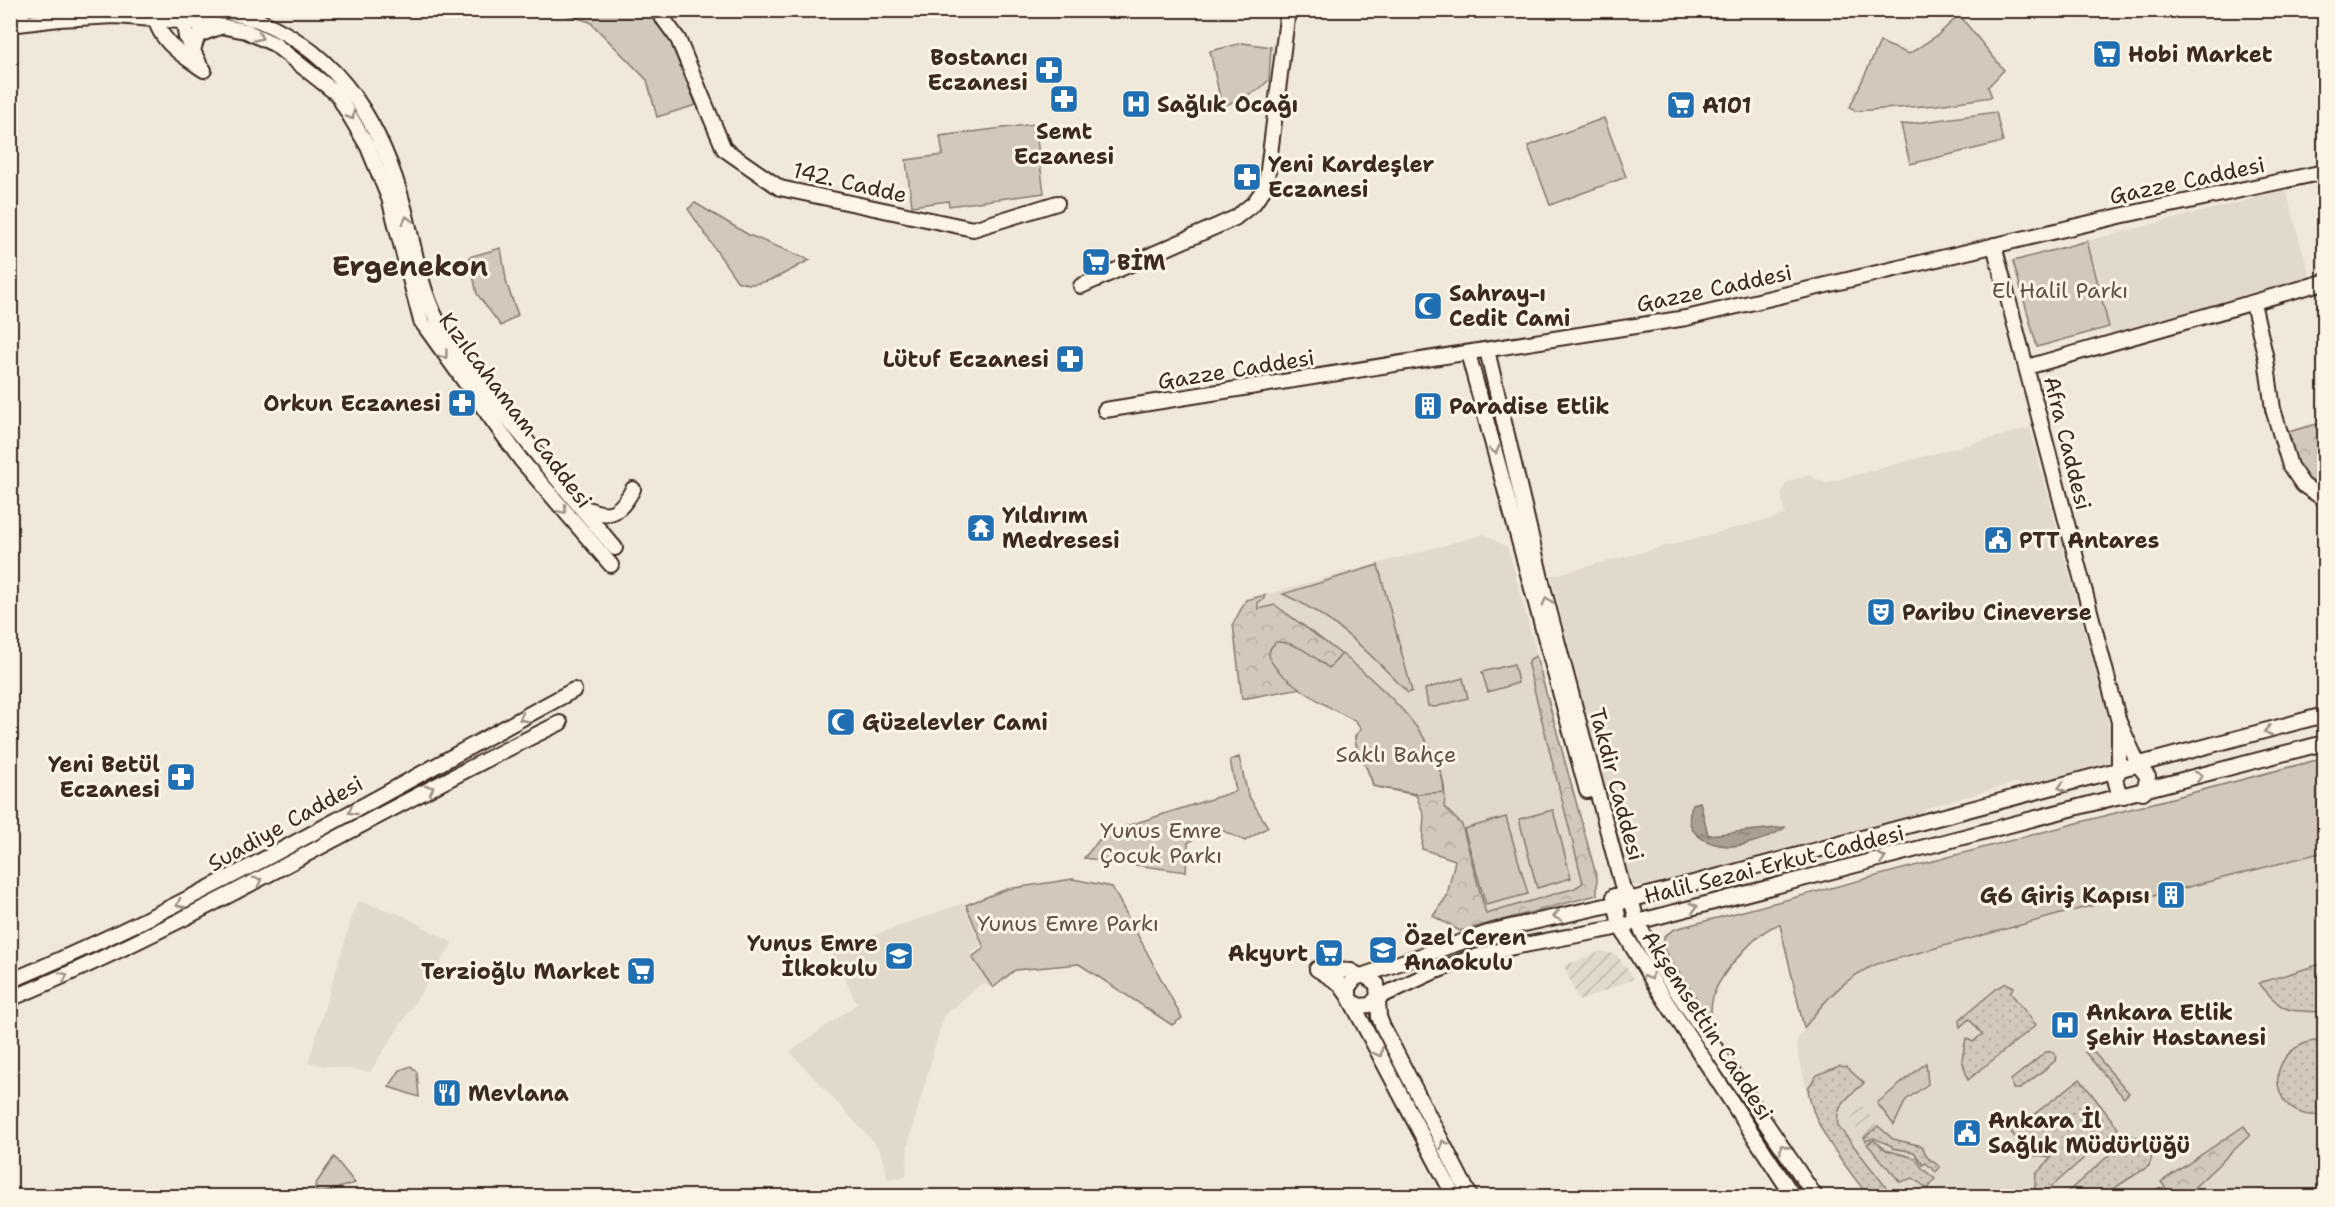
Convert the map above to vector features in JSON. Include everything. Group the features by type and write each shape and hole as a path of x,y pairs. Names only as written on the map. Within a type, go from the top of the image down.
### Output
{"main road":[{"path":"10,12 24,10"},
{"name":"Kızılcahamam Caddesi","path":"221,10 260,20 322,60 357,98 378,136 396,180 436,319 452,346 615,548"},
{"name":"142. Cadde","path":"657,10 678,39 724,149 780,188 973,229 1057,203"},
{"path":"1080,286 1235,218 1254,203 1266,186 1288,10"},
{"path":"154,14 164,38"},
{"name":"Kızılcahamam Caddesi","path":"10,26 59,19 154,14 182,15 246,31 274,44 337,94 368,147 389,198 421,321 521,460 611,565"},
{"path":"115,16 149,29 164,38 176,50 204,70 192,53 182,15"},
{"path":"192,53 198,35 222,26"},
{"name":"Gazze Caddesi","path":"1105,410 1686,318 1994,245 2325,172"},
{"name":"Afra Caddesi","path":"1994,245 2119,722 2139,766"},
{"path":"2027,367 2325,282"},
{"path":"415,305 426,289"},
{"path":"2253,303 2276,421 2290,466 2302,485 2325,499"},
{"name":"Takdir Caddesi","path":"1486,350 1588,758 1623,889 1631,899"},
{"name":"Takdir Caddesi","path":"1468,353 1614,890 1614,904"},
{"path":"578,505 596,513 610,514 622,509 633,489"},
{"name":"Suadiye Caddesi","path":"10,981 159,915 281,852 574,690"},
{"name":"Halil Sezai Erkut Caddesi","path":"2325,716 1631,899 1637,921 2143,792 2325,743"},
{"name":"Afra Caddesi","path":"2119,722 2119,771"},
{"name":"Suadiye Caddesi","path":"10,999 151,936 344,836 476,764 560,723"},
{"path":"2139,766 2148,777 2143,792"},
{"path":"2119,771 2115,784 2124,796"},
{"path":"1614,904 1631,899"},
{"name":"Halil Sezai Erkut Caddesi","path":"1350,999 1365,1007 1377,998 1468,959 1620,926 1614,904 1497,930 1362,976"},
{"name":"Akşemsettin Caddesi","path":"1793,1197 1652,980 1620,926 1637,921 1653,954 1682,1000 1815,1197"},
{"path":"1454,1197 1350,999 1340,983 1317,969 1351,970 1377,984 1377,998 1383,1027 1470,1197"},
{"path":"1350,999 1349,986 1362,976"}],"shaded area":[{"path":"2286,190 2311,281 2111,335 2087,241"},
{"path":"2030,428 2114,741 2112,761 2103,767 2030,786 2015,783 1926,808 1922,813 1648,887 1632,885 1626,871 1551,576 1785,515 1781,494 1787,482 1809,475 1825,483"},
{"path":"1485,534 1508,548 1597,878 1597,895 1460,931 1433,916 1447,896 1455,860 1422,849 1424,815 1416,795 1373,786 1371,774 1355,743 1355,736 1361,729 1355,721 1301,688 1242,699 1233,624 1246,600"},
{"name":"Ankara Etlik Şehir Hastanesi","path":"2324,852 2324,1196 1868,1196 1829,1143 1808,1092 1798,1057 1797,1040 1817,1010 1855,973 1917,952 2143,892 2145,898"},
{"path":"357,901 400,914 453,943 370,1072 308,1063"},
{"path":"964,903 981,947 970,953 993,988 982,983 943,1017 908,1146 906,1177 888,1179 879,1148 790,1052 857,1004 831,950"},
{"path":"1602,951 1617,955 1634,979 1579,1001 1564,966"},
{"path":"1861,1105 1878,1126 1864,1138 1851,1121 1852,1111"}],"green space":[{"path":"555,11 644,11 668,36 696,105 657,117 647,80 590,22"},
{"path":"1959,15 2004,70 1988,87 1992,97 1937,105 1856,111 1850,107 1880,42 1909,54 1938,35"},
{"path":"1243,43 1271,47 1269,80 1258,90 1222,107 1210,51"},
{"path":"1996,112 2003,142 1910,164 1901,125"},
{"path":"1604,118 1626,177 1550,205 1528,146"},
{"path":"1035,124 1044,193 949,206 948,201 912,206 906,160 943,155 940,136"},
{"path":"695,203 749,235 810,260 765,282 746,284 737,281 688,209"},
{"name":"El Halil Parkı","path":"2087,241 2109,327 2037,347 2013,261"},
{"path":"501,248 507,285 518,315 501,326 477,294 469,257"},
{"path":"2324,422 2324,490 2308,479 2298,466 2288,432"},
{"path":"1378,565 1412,691 1408,693 1380,664 1335,625 1283,594"},
{"path":"1265,595 1263,600 1258,602 1258,609 1275,605 1355,665 1410,719 1430,748 1442,778 1444,807 1462,825 1486,914 1575,888 1583,883 1528,665 1530,659 1536,656 1597,878 1597,895 1460,931 1433,916 1447,896 1455,860 1422,849 1424,815 1416,795 1373,786 1356,742 1355,736 1361,729 1355,721 1301,688 1242,699 1233,624 1246,600"},
{"name":"Saklı Bahçe","path":"1276,642 1298,647 1329,668 1342,654 1373,681 1406,714 1421,733 1441,772 1444,792 1416,794 1373,786 1356,742 1355,736 1361,729 1356,721 1334,710 1292,683 1281,673 1272,663 1269,655 1270,649"},
{"path":"1514,664 1518,683 1488,692 1482,672"},
{"path":"1463,678 1468,698 1435,707 1428,706 1425,689"},
{"name":"Yunus Emre Çocuk Parkı","path":"1239,757 1248,795 1268,827 1245,841 1213,826 1188,843 1186,872 1084,858 1105,833 1236,791 1230,760"},
{"path":"2324,758 2324,852 2145,898 2142,892 1877,964 1836,990 1804,1028 1780,925 1755,939 1723,976 1715,990 1711,1014 1708,1016 1664,950 1664,936 1675,929"},
{"path":"1553,810 1571,878 1537,888 1519,819"},
{"path":"1506,817 1528,894 1486,905 1464,829"},
{"name":"Yunus Emre Parkı","path":"1073,879 1112,887 1182,1018 1172,1025 1079,964 1015,970 993,988 972,957 984,948 966,905 1007,889"},
{"path":"2324,963 2324,1012 2287,1009 2275,1001 2259,983"},
{"path":"2006,983 2014,987 2010,992 2036,1025 1968,1080 1962,1060 1966,1038 1973,1042 1982,1034 1969,1019 1960,1027 1959,1020"},
{"path":"2313,1041 2324,1043 2324,1114 2306,1115 2293,1109 2283,1099 2278,1086 2279,1072 2284,1059 2296,1048"},
{"path":"2090,1048 2129,1093 2124,1098 2085,1052"},
{"path":"2051,1051 2056,1056 2055,1061 2020,1089 2013,1089 2011,1080 2046,1052"},
{"path":"1926,1063 1928,1084 1906,1100 1894,1125 1877,1103"},
{"path":"411,1066 417,1072 419,1097 389,1087 400,1070"},
{"path":"1839,1066 1846,1067 1864,1083 1841,1107 1838,1112 1838,1126 1893,1196 1868,1196 1831,1145 1816,1117 1808,1088 1817,1075"},
{"path":"2080,1079 2118,1128 2041,1196 2034,1196 2036,1174 2051,1158 2030,1155 2011,1132"},
{"path":"1878,1126 1893,1139 1922,1146 1927,1157 1940,1167 1936,1172 1926,1163 1923,1165 1914,1152 1892,1148 1874,1138 1866,1141 1864,1138"},
{"path":"2244,1126 2250,1135 2185,1196 2172,1196 2161,1182"},
{"path":"2131,1136 2136,1137 2152,1157 2149,1166 2102,1196 2063,1196"},
{"path":"1874,1140 1886,1150 1915,1158 1935,1179 1928,1189 1913,1178 1900,1182 1867,1144"},
{"path":"334,1157 355,1183 322,1193 316,1192 315,1185"}],"water":[{"path":"1700,802 1708,835 1786,827 1765,838 1742,845 1711,843 1695,832 1691,825 1690,815 1693,804"}],"place":[{"name":"Hobi Market","path":"2107,54"},
{"name":"Bostancı Eczanesi","path":"1049,70"},
{"name":"Semt Eczanesi","path":"1064,99"},
{"name":"Sağlık Ocağı","path":"1136,104"},
{"name":"A101","path":"1681,105"},
{"name":"Yeni Kardeşler Eczanesi","path":"1247,177"},
{"name":"BİM","path":"1096,262"},
{"name":"Sahray-ı Cedit Cami","path":"1428,306"},
{"name":"Lütuf Eczanesi","path":"1070,359"},
{"name":"Orkun Eczanesi","path":"462,403"},
{"name":"Paradise Etlik","path":"1428,406"},
{"name":"Yıldırım Medresesi","path":"981,528"},
{"name":"PTT Antares","path":"1998,540"},
{"name":"Paribu Cineverse","path":"1881,612"},
{"name":"Güzelevler Cami","path":"841,722"},
{"name":"Yeni Betül Eczanesi","path":"181,777"},
{"name":"G6 Giriş Kapısı","path":"2171,895"},
{"name":"Özel Ceren Anaokulu","path":"1383,950"},
{"name":"Akyurt","path":"1329,953"},
{"name":"Yunus Emre İlkokulu","path":"899,956"},
{"name":"Terzioğlu Market","path":"641,971"},
{"name":"Ankara Etlik Şehir Hastanesi","path":"2065,1025"},
{"name":"Mevlana","path":"447,1093"},
{"name":"Ankara İl Sağlık Müdürlüğü","path":"1967,1133"}],"district":[{"name":"Ergenekon","path":"410,266"}]}
